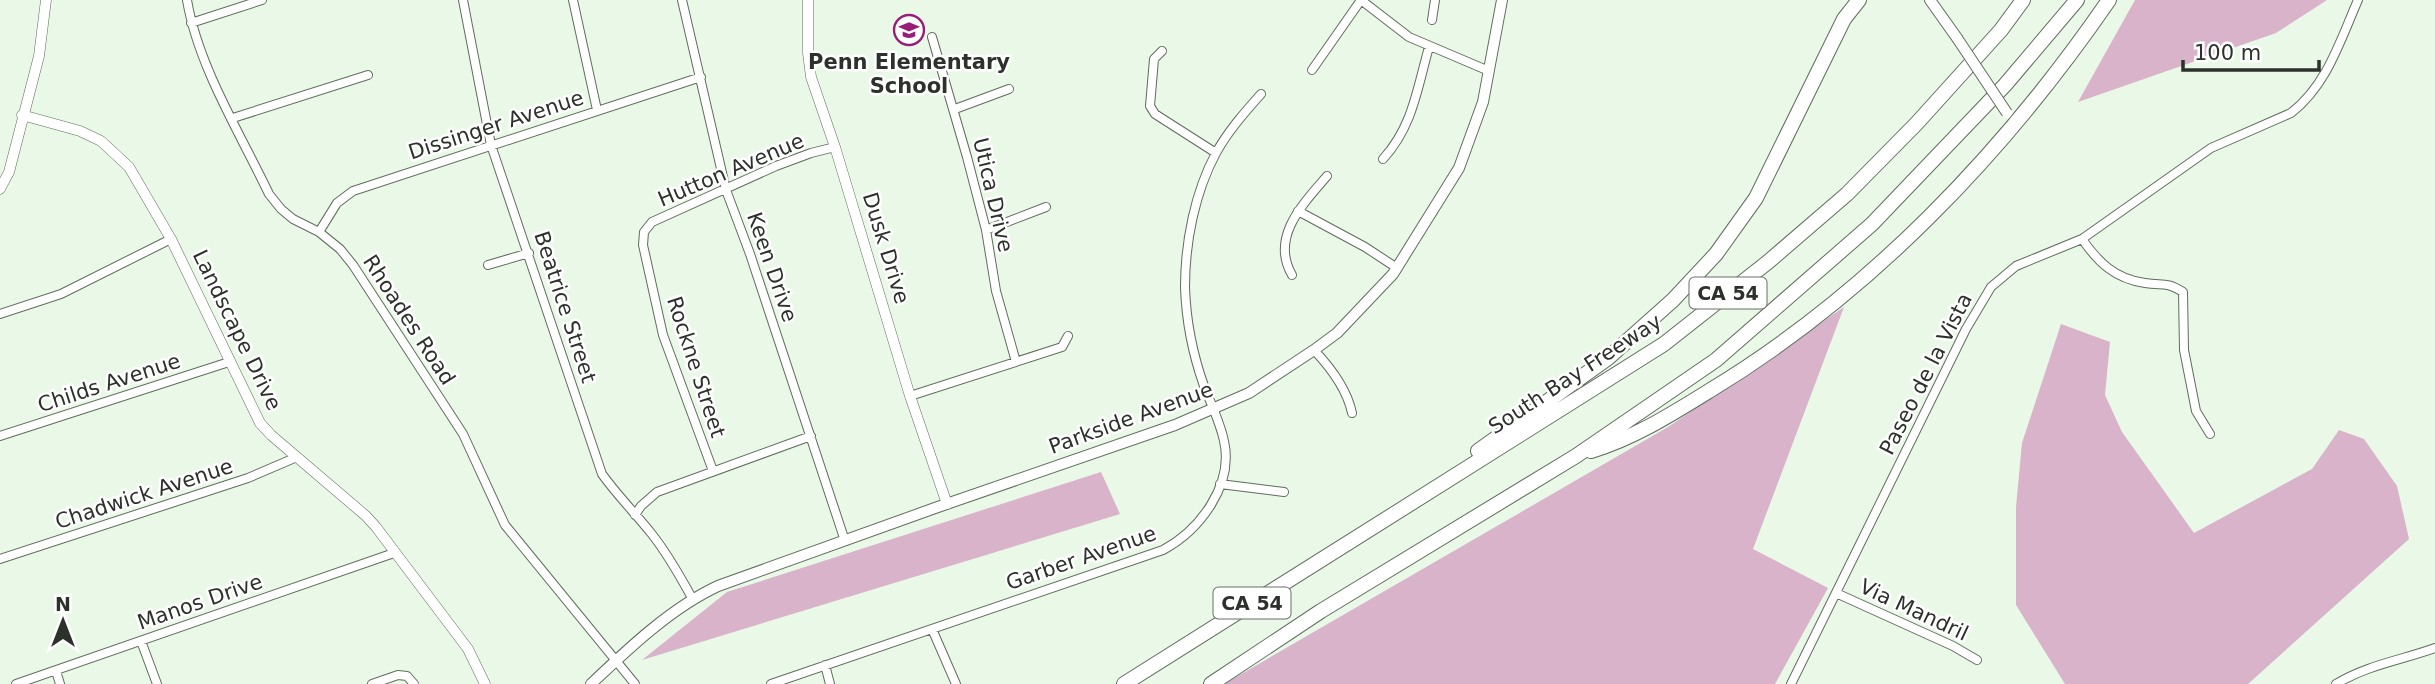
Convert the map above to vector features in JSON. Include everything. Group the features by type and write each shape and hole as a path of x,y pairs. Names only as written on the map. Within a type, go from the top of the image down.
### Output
{"highway":[{"path":"1381,522 1608,358 1673,300 1716,254 1756,198 1844,19 1859,0"},
{"name":"South Bay Freeway","path":"1124,684 1664,344 1768,262 1847,194 2001,30 2023,0"},
{"name":"CA 54","path":"1211,684 1321,611 1576,456 1716,360 1872,224 2004,85 2077,0"},
{"path":"1576,456 1608,446 1725,382 1786,340 1863,278 1954,191 2011,119 2067,61 2109,0"}],"main road":[{"name":"Parkside Avenue","path":"591,684 692,598 733,579 1213,410 1249,393 1337,333 1375,296 1397,268 1459,168 1480,112 1503,0"},
{"path":"1930,0 2011,119"}],"street":[{"path":"0,189 9,172 41,45 46,0"},
{"name":"Rhoades Road","path":"187,0 191,23 203,58 270,194 281,209 293,219 319,232 340,249 353,265 463,434 505,524 615,662"},
{"path":"191,23 262,0"},
{"name":"Beatrice Street","path":"463,0 491,145 602,474 653,535 692,598"},
{"path":"573,0 597,110"},
{"name":"Keen Drive","path":"682,0 726,190 845,541"},
{"name":"Dusk Drive","path":"808,0 811,77 947,504"},
{"path":"1312,70 1362,0 1409,37 1489,71"},
{"path":"1432,20 1435,0"},
{"name":"Paseo de la Vista","path":"1791,684 1961,338 1991,287 2016,265 2082,239 2211,148 2291,113 2307,101 2327,70 2358,0"},
{"name":"Utica Drive","path":"932,37 955,109 986,230 996,291 1016,362"},
{"path":"1383,159 1397,143 1409,117 1429,47"},
{"path":"1162,51 1154,60 1150,106 1155,114 1216,153"},
{"path":"233,118 368,75"},
{"name":"Dissinger Avenue","path":"319,232 337,203 353,191 701,77"},
{"path":"955,109 1009,89"},
{"name":"Garber Avenue","path":"771,684 1163,550 1199,523 1212,504 1220,484 1224,442 1203,383 1190,331 1185,286 1191,226 1216,153 1261,94"},
{"name":"Landscape Drive","path":"22,116 80,131 101,141 130,167 171,239 260,423 366,516 468,649 485,684"},
{"name":"Hutton Avenue","path":"643,232 652,222 776,166 835,147"},
{"path":"1292,275 1287,267 1284,251 1289,225 1327,176"},
{"path":"986,230 1046,207"},
{"path":"1298,211 1365,247 1397,268"},
{"name":"Rockne Street","path":"643,232 643,245 663,335 713,471"},
{"path":"0,314 61,294 171,239"},
{"path":"2082,239 2096,259 2119,275 2147,284 2169,284 2183,292 2184,350 2196,411 2210,434"},
{"path":"488,265 529,253"},
{"path":"911,396 1062,347 1068,336"},
{"path":"1314,350 1336,377 1349,400 1352,413"},
{"name":"Childs Avenue","path":"0,436 229,362"},
{"path":"635,515 657,492 811,436"},
{"name":"Chadwick Avenue","path":"0,559 248,478 297,457"},
{"path":"1220,484 1284,492"},
{"name":"Manos Drive","path":"16,684 394,553"},
{"name":"Via Mandril","path":"1836,593 1953,646 1977,660"},
{"path":"932,629 957,684"},
{"path":"141,641 157,684"},
{"path":"2336,684 2386,663 2435,648"},
{"path":"615,662 635,684"},
{"path":"825,665 830,684"},
{"path":"56,671 60,684"},
{"path":"372,684 402,675 410,678 414,684"}],"shaded area":[{"path":"2135,0 2327,0 2276,33 2078,102"},
{"path":"1844,307 1753,549 1828,588 1775,684 1224,684 1668,427"},
{"path":"2061,324 2110,342 2105,395 2122,432 2194,533 2312,469 2339,430 2364,439 2397,486 2409,539 2248,684 2065,684 2016,605 2016,507 2022,443"},
{"path":"1101,472 1120,514 642,660 727,592"}],"place":[{"name":"Penn Elementary School","path":"909,30"}]}
